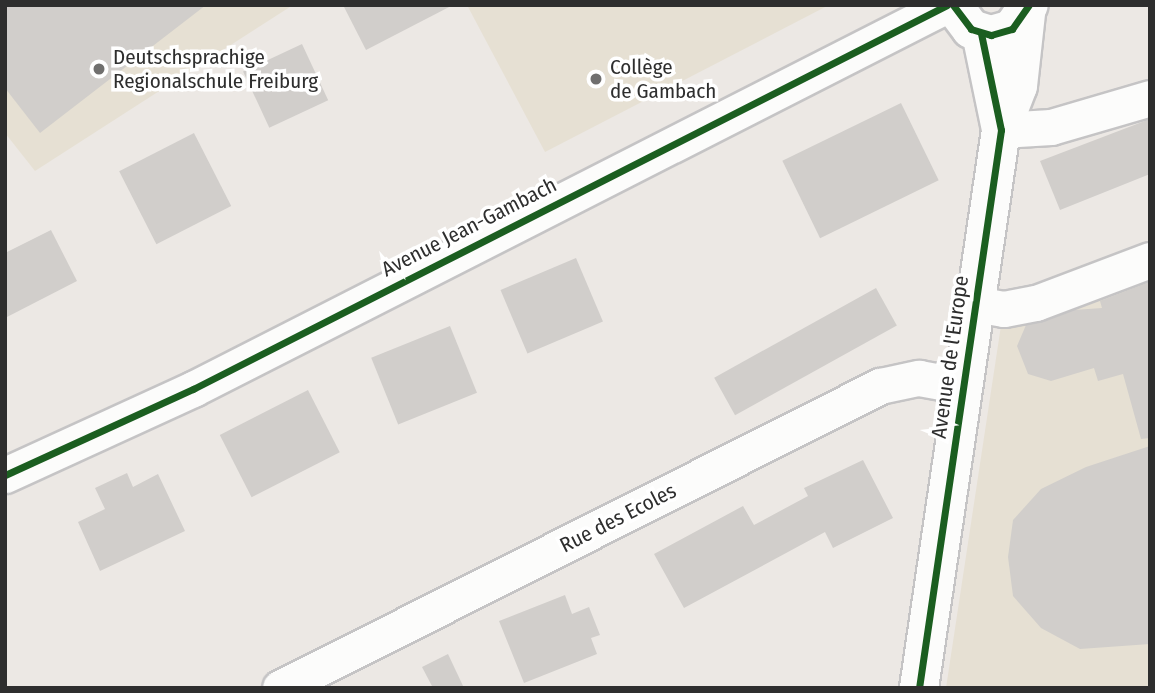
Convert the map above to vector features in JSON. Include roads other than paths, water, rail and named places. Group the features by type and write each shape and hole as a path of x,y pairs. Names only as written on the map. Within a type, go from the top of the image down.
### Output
{"main road":[{"path":"953,5 962,22 981,33 1012,29 1028,9"},
{"name":"Avenue de l'Europe","path":"919,688 1001,130 1018,86 1028,9"},
{"name":"Avenue de l'Europe","path":"981,33 1001,130"}],"street":[{"name":"Avenue Jean-Gambach","path":"5,475 193,389 947,5"},
{"path":"1001,130 1051,127 1150,98"},
{"path":"975,304 1004,309 1036,303 1150,260"},
{"name":"Rue des Ecoles","path":"280,688 880,386 919,378 963,386"}],"place":[{"name":"Deutschsprachige Regionalschule Freiburg","path":"99,69"},
{"name":"Collège de Gambach","path":"596,79"}]}
